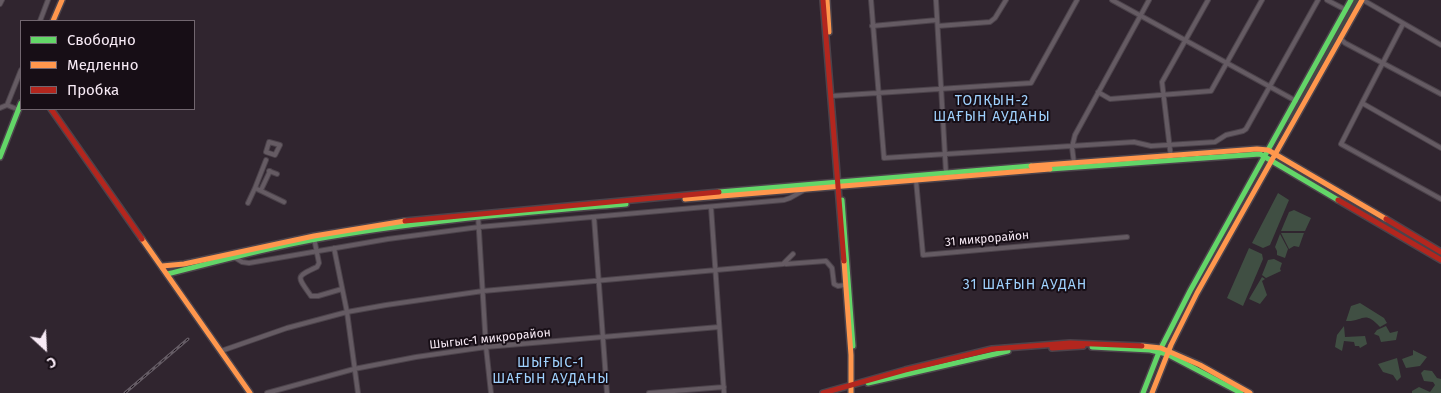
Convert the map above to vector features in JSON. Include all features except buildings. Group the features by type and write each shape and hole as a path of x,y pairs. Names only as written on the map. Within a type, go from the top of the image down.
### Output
{"main road":[{"path":"54,20 62,0"},
{"path":"823,0 853,343 852,388"},
{"path":"827,0 832,96"},
{"path":"1143,393 1160,350 1190,291 1351,0"},
{"path":"1152,393 1168,352 1198,292 1362,0"},
{"path":"0,156 20,106"},
{"path":"52,110 250,393"},
{"path":"1283,123 1290,127"},
{"path":"162,266 184,264 387,223 946,175 1268,150 1439,251"},
{"path":"1023,169 1074,163 1260,154 1441,260"},
{"path":"839,184 852,388"},
{"path":"167,274 230,255"},
{"path":"834,393 992,350 1070,343 1127,344 1168,352 1250,393"},
{"path":"1168,352 1241,393"},
{"path":"823,393 852,388"}],"street":[{"path":"0,4 2,0"},
{"path":"40,20 48,0"},
{"path":"871,0 884,158 1134,142 1140,142 1146,146 1215,142 1226,135 1243,131 1248,125 1318,0"},
{"path":"936,0 946,175"},
{"path":"938,26 990,22 995,18 1006,0"},
{"path":"832,96 1031,83 1077,0"},
{"path":"1112,0 1296,101"},
{"path":"1074,163 1072,147 1075,135 1149,0"},
{"path":"1171,157 1162,82 1208,0"},
{"path":"1098,92 1110,99 1211,91 1262,0"},
{"path":"1327,0 1346,10"},
{"path":"1362,0 1441,45"},
{"path":"872,26 937,20"},
{"path":"1402,24 1341,144 1441,199"},
{"path":"1340,38 1345,43 1441,94"},
{"path":"0,108 7,105 20,72"},
{"path":"1362,103 1441,148"},
{"path":"7,105 19,110"},
{"path":"248,203 266,160"},
{"path":"262,170 277,174"},
{"path":"261,190 270,171"},
{"name":"31 микрорайон","path":"916,178 924,255 1127,237"},
{"path":"230,255 242,262 249,263 334,248 479,227 784,200 808,187"},
{"path":"255,188 284,202"},
{"path":"711,207 724,393"},
{"path":"478,215 486,347 491,393"},
{"path":"594,217 607,393"},
{"path":"314,238 319,263 318,267 302,274 300,276 301,282 311,296 318,296 342,289"},
{"path":"1439,251 1441,244"},
{"path":"334,248 347,312 358,393"},
{"path":"783,264 793,254"},
{"path":"221,351 287,328 347,312 483,291 826,261 832,268 834,284 838,286 845,285"},
{"name":"Шыгыс-1 микрорайон","path":"267,393 354,369 416,357 486,347 719,327"},
{"path":"649,393 724,387"}],"green space":[{"path":"1355,0 1358,0 1289,123 1287,120"},
{"path":"1278,193 1289,200 1270,245 1263,248 1252,243"},
{"path":"1294,210 1311,218 1305,231 1281,231 1289,212"},
{"path":"1281,233 1304,233 1299,247 1294,246 1289,249"},
{"path":"1280,234 1288,249 1285,258 1277,255 1275,247"},
{"path":"1249,248 1262,254 1263,259 1243,306 1227,298"},
{"path":"1274,259 1282,263 1281,271 1266,278 1262,275 1268,260"},
{"path":"1262,277 1265,279 1262,281 1267,295 1260,304 1249,299"},
{"path":"1360,303 1384,318 1387,323 1380,327 1367,317 1346,321 1351,306"},
{"path":"1344,326 1345,337 1365,336 1367,344 1360,348 1355,346 1354,342 1344,341 1342,351 1335,347 1337,335"},
{"path":"1386,326 1390,333 1398,331 1396,340 1381,342 1379,336 1374,334 1377,330"},
{"path":"1413,350 1427,357 1420,366 1406,368 1402,359 1413,355"},
{"path":"1397,358 1401,377 1397,381 1393,375 1383,372 1378,364"},
{"path":"1424,370 1432,371 1437,378 1441,379 1441,393 1412,393 1412,391 1419,387 1430,392 1435,385 1433,382 1424,381 1421,373"}],"railway":[{"path":"125,393 188,339"}],"traffic: fast":[{"path":"1143,393 1159,352 1190,291 1351,0"},
{"path":"0,157 20,106"},
{"path":"1050,169 1260,154 1338,200"},
{"path":"719,192 1031,166"},
{"path":"842,200 853,346"},
{"path":"167,274 275,247 350,233 468,218 626,204"},
{"path":"1092,347 1150,350 1167,354 1241,393"},
{"path":"868,383 1008,351"}],"traffic: slow":[{"path":"53,20 62,0"},
{"path":"827,0 829,32"},
{"path":"1152,393 1171,345 1197,293 1362,0"},
{"path":"1031,166 1257,149 1268,150 1386,219"},
{"path":"685,199 1050,169"},
{"path":"162,266 184,264 314,236 405,221"},
{"path":"142,239 250,393"},
{"path":"844,261 851,355 851,393"},
{"path":"1142,346 1161,348 1200,365 1250,393"}],"traffic: jam":[{"path":"823,0 844,261"},
{"path":"52,110 142,239"},
{"path":"405,221 719,192"},
{"path":"1338,200 1441,260"},
{"path":"1386,219 1441,252"},
{"path":"823,393 905,370 992,349 1070,343 1142,346"},
{"path":"1052,348 1083,346"}],"district":[{"name":"ТОЛҚЫН-2 ШАҒЫН АУДАНЫ","path":"992,109"},
{"name":"31 ШАҒЫН АУДАН","path":"1025,285"},
{"name":"ШЫҒЫС-1 ШАҒЫН АУДАНЫ","path":"551,372"}]}
